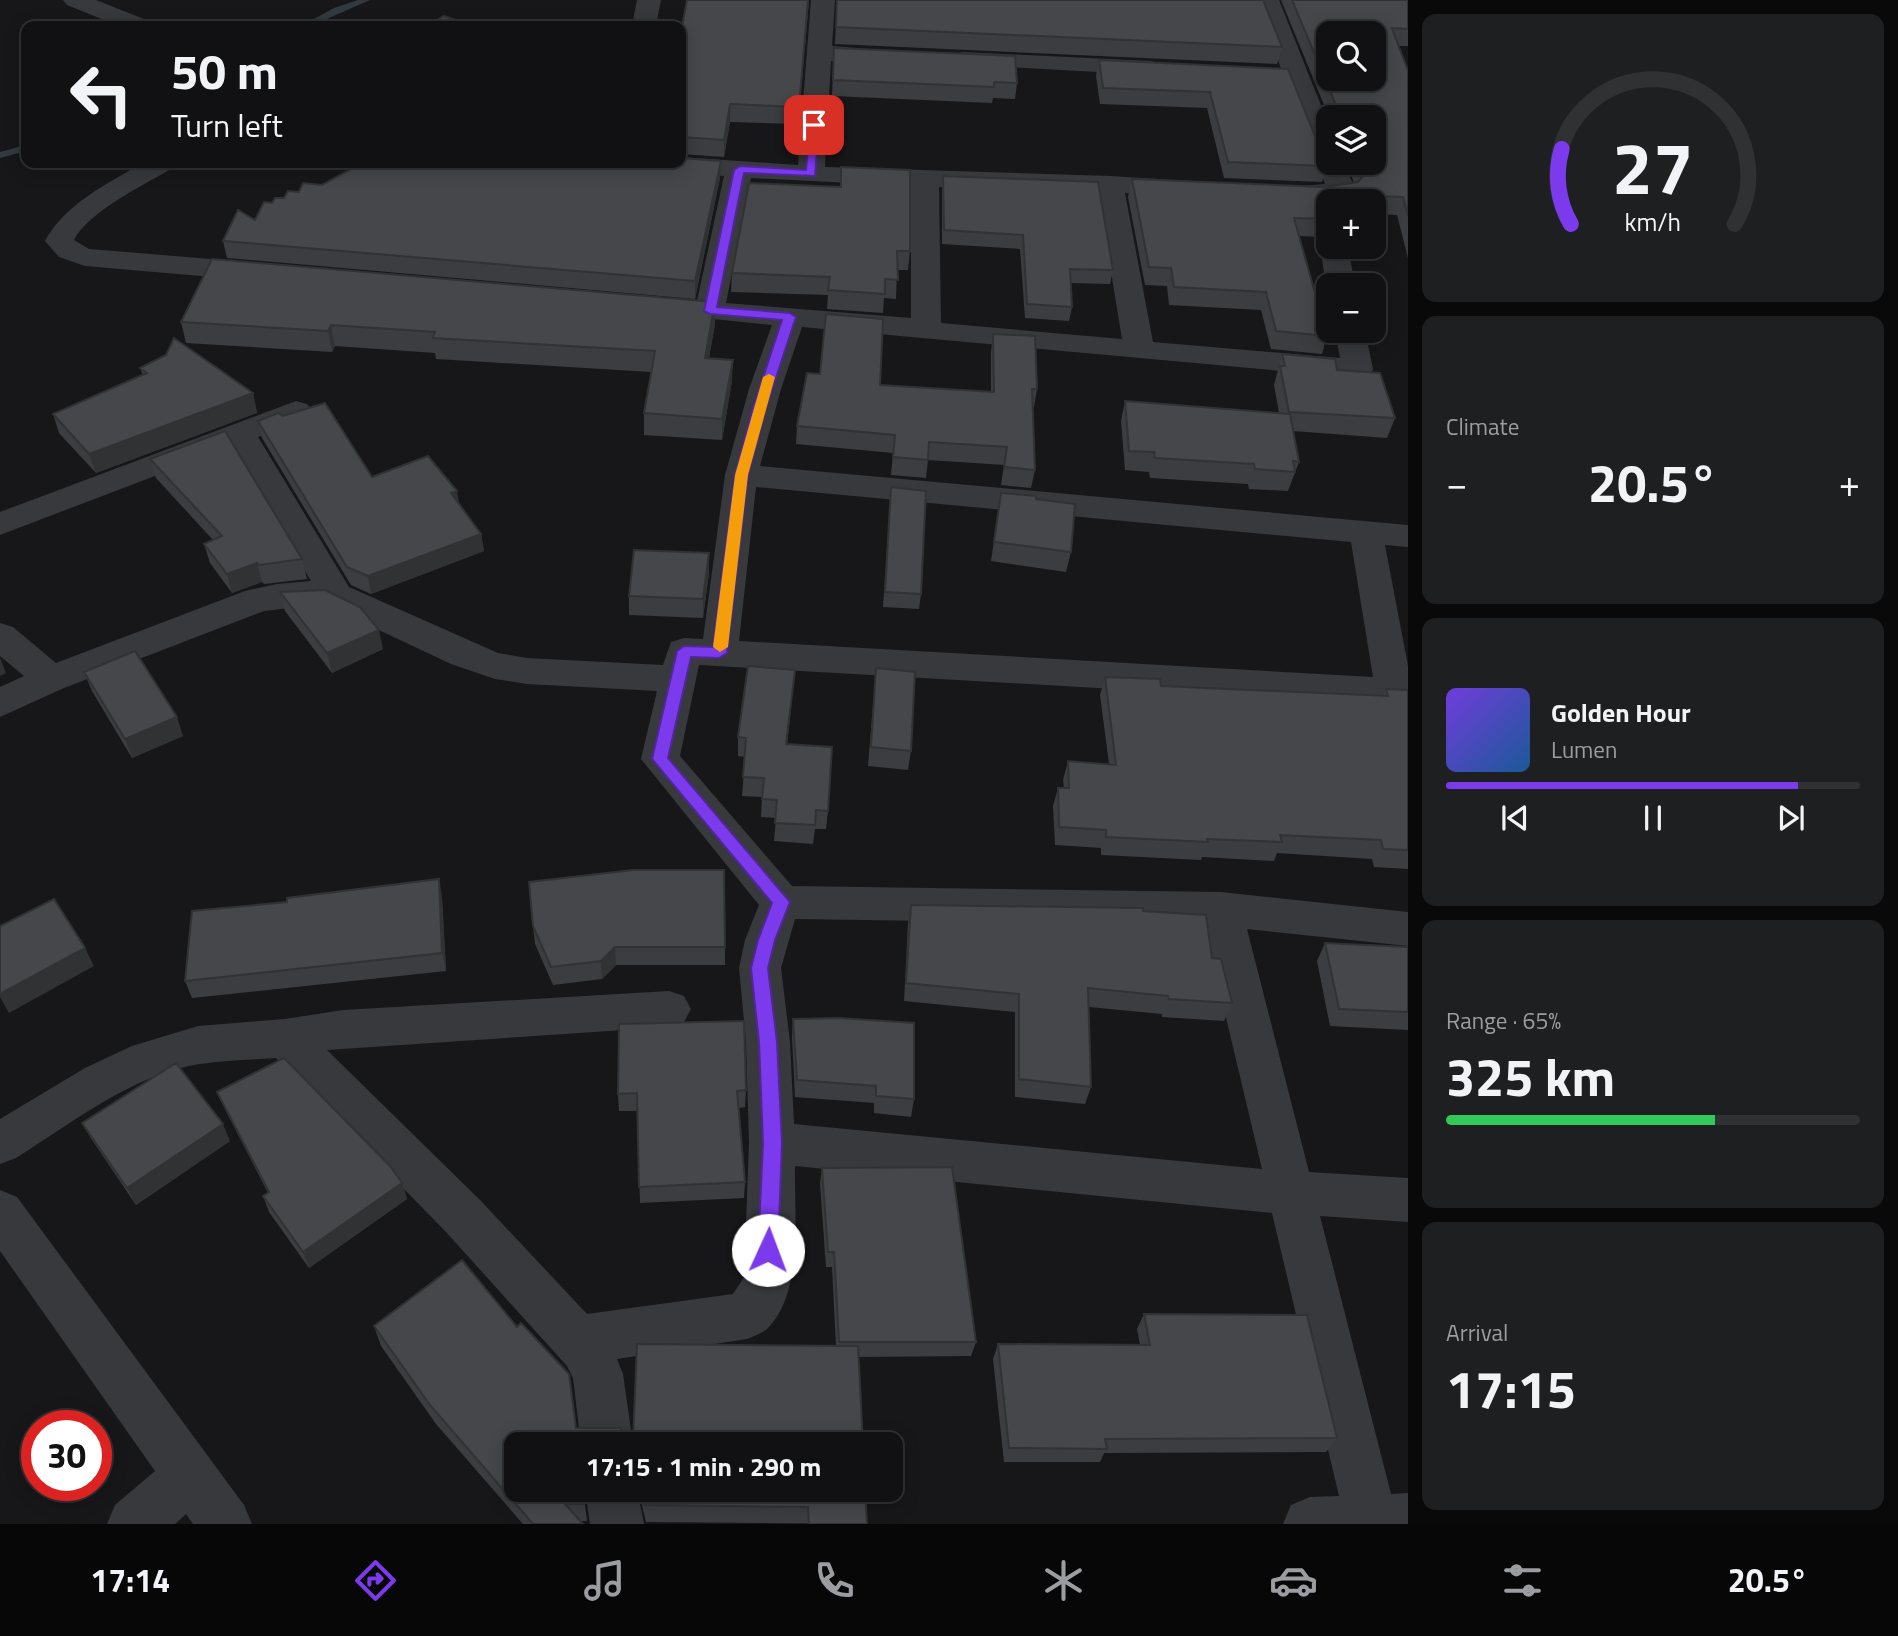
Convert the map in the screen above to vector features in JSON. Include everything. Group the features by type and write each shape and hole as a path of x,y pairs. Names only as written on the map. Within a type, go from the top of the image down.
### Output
{"street":[{"path":"75,0 128,21"},
{"path":"645,21 649,0"},
{"path":"811,174 824,0"},
{"path":"1267,0 1316,125"},
{"path":"819,53 914,57"},
{"path":"942,58 1174,69"},
{"path":"1269,74 1297,75"},
{"path":"686,166 925,180 1207,189"},
{"path":"154,168 87,211 61,233 59,241 69,251 85,257 293,275"},
{"path":"710,311 740,170"},
{"path":"925,180 926,328"},
{"path":"1110,184 1139,350"},
{"path":"1276,192 1316,194"},
{"path":"640,305 926,328 945,333 1358,369 1353,343"},
{"path":"719,653 741,475 790,317"},
{"path":"0,524 296,411"},
{"path":"239,433 337,596"},
{"path":"741,475 1408,536"},
{"path":"1366,532 1401,692 684,651 660,759 781,902 1221,909 1408,929"},
{"path":"0,703 51,679 257,600 287,593 337,596 464,655 495,666 527,671 678,679"},
{"path":"0,636 51,679"},
{"path":"577,1340 747,1315 761,1299 768,1277 772,1143 768,1042 760,968 766,940 781,902"},
{"path":"1221,909 1291,1193 1384,1522 1310,1524"},
{"path":"0,1143 101,1082 148,1060 198,1045 285,1038 343,1029 669,1009"},
{"path":"285,1038 463,1216 577,1340 598,1374 605,1432"},
{"path":"772,1143 1291,1193 1408,1200"},
{"path":"0,1212 225,1524"},
{"path":"134,1524 190,1476"},
{"path":"613,1502 617,1524"}],"building":[{"path":"687,0 808,0 799,107 730,104 724,140 686,137 686,21 683,21"},
{"path":"837,0 1263,0 1282,47 836,27"},
{"path":"1292,0 1408,0 1408,29 1392,28 1408,71 1408,216 1403,197 1386,196 1386,189 1316,189 1316,219 1294,218 1316,297 1316,335 1276,331 1266,292 1174,287 1171,268 1149,267 1132,179 1323,187 1358,182 1364,175 1386,175 1386,105 1336,105 1330,91 1386,91 1386,21 1316,21 1316,57"},
{"path":"444,16 458,21 435,21"},
{"path":"834,48 1015,56 1017,83 994,82 994,87 833,80"},
{"path":"1099,60 1288,69 1316,139 1316,166 1228,162 1210,92 1103,88"},
{"path":"686,158 721,161 695,281 223,241 238,210 255,220 264,202 272,203 275,198 284,198 288,191 299,192 303,183 322,185 353,168 686,168"},
{"path":"841,167 910,170 910,251 897,251 898,280 885,279 885,294 828,290 830,277 732,273 749,183 841,187"},
{"path":"943,176 1098,182 1113,270 1070,269 1072,307 1027,304 1023,235 944,230"},
{"path":"212,259 715,302 705,358 733,360 722,419 644,413 655,351 433,338 435,332 331,325 328,331 181,322"},
{"path":"826,314 883,319 880,385 994,392 993,334 1035,336 1037,389 1032,389 1035,470 1004,467 1007,447 929,442 928,460 893,457 895,435 797,426 807,373 820,374"},
{"path":"174,338 253,393 89,454 53,414 147,373 140,368 166,355"},
{"path":"1282,354 1335,359 1337,370 1380,373 1395,418 1289,412 1280,366 1285,366"},
{"path":"1125,401 1290,414 1299,462 1293,461 1295,472 1255,469 1254,464 1155,458 1154,452 1129,451"},
{"path":"325,403 372,477 428,456 457,491 451,493 481,534 368,576 347,567 258,421 278,413 283,416"},
{"path":"225,431 302,559 259,565 257,563 227,574 204,544 222,536 150,459"},
{"path":"891,487 926,491 921,594 885,592"},
{"path":"1001,493 1036,496 1036,499 1075,504 1071,552 994,542"},
{"path":"634,550 709,553 703,599 629,596"},
{"path":"325,590 360,607 379,630 327,653 280,592"},
{"path":"135,651 177,717 125,739 84,672"},
{"path":"748,666 795,670 786,744 832,747 828,811 816,810 815,825 775,823 777,800 762,799 764,778 743,777 746,738 738,737"},
{"path":"876,668 915,672 911,751 871,747"},
{"path":"1105,677 1160,679 1161,686 1388,696 1386,689 1408,690 1408,850 1383,849 1381,840 1280,835 1282,842 1207,839 1208,842 1106,837 1106,830 1059,827 1058,788 1069,788 1068,761 1116,765"},
{"path":"633,870 724,870 725,947 615,947 601,961 551,967 533,926 529,882"},
{"path":"439,879 442,953 185,981 192,911 287,902 287,898"},
{"path":"54,899 85,948 0,994 0,926"},
{"path":"911,905 1143,908 1143,911 1206,915 1212,958 1221,959 1232,1003 1169,999 1168,996 1088,988 1091,1087 1019,1079 1019,994 906,983"},
{"path":"1325,943 1408,947 1408,1012 1339,1009"},
{"path":"839,1018 914,1023 914,1099 876,1096 876,1086 797,1080 793,1019"},
{"path":"744,1021 746,1090 737,1091 745,1182 639,1187 637,1093 618,1094 619,1024"},
{"path":"284,1058 390,1166 402,1183 303,1252 263,1196 269,1192 217,1092"},
{"path":"176,1063 223,1124 127,1188 82,1123"},
{"path":"952,1167 976,1342 839,1342 834,1252 828,1252 822,1168"},
{"path":"462,1260 517,1327 521,1323 569,1374 576,1428 620,1428 624,1432 504,1432 504,1490 430,1405 374,1326"},
{"path":"1144,1314 1307,1315 1337,1438 1105,1439 1107,1449 1009,1448 998,1344 1150,1345"},
{"path":"637,1344 858,1346 862,1432 633,1432"},
{"path":"514,1502 584,1502 565,1504 583,1524 533,1524"},
{"path":"644,1502 866,1502 867,1524 809,1524 808,1507 645,1505"}],"waterway":[{"path":"315,21 366,0"},
{"path":"0,155 21,149"}],"slow traffic":[{"path":"720,647 741,475 769,377"}],"route":[{"path":"768,1250 772,1143 768,1042 760,968 766,940 781,902 660,759 684,651 719,653 741,475 759,408 790,317 710,311 740,170 811,174 814,125"}]}
